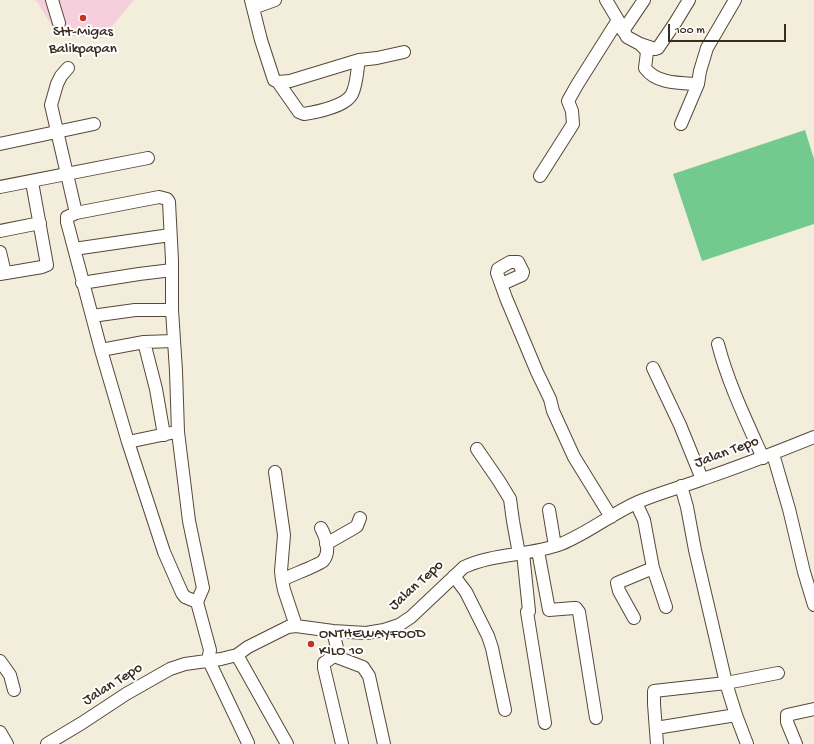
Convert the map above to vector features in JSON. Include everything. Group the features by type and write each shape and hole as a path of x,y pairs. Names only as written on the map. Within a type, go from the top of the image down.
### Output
{"street":[{"path":"52,0 59,23"},
{"path":"275,0 252,4 261,40 274,80 278,82 299,112 304,114 330,108 345,101 353,93 359,60"},
{"path":"606,0 627,37 640,44 655,49 658,48 689,0"},
{"path":"540,176 573,124 572,111 568,101 577,85 620,25 644,0"},
{"path":"681,124 698,84 706,48 734,0"},
{"path":"640,44 647,52 644,64 648,72 665,80 698,84"},
{"path":"278,82 290,81 359,60 404,52"},
{"path":"68,68 61,76 57,84 51,105 68,173 76,213"},
{"path":"0,144 94,124"},
{"path":"0,187 32,182 68,173 148,158"},
{"path":"0,252 2,273 47,265 32,182"},
{"path":"198,602 185,597 179,587 164,552 128,442 82,283 67,222 67,217 76,213 159,197 167,199 169,202 172,310 178,432 189,521 203,588 198,602 210,650 208,661 248,743"},
{"path":"0,231 40,223"},
{"path":"74,250 170,234"},
{"path":"82,283 172,270"},
{"path":"502,284 506,298 550,399 553,411 574,457 611,517"},
{"path":"92,316 135,310 172,310"},
{"path":"101,350 144,342 174,341"},
{"path":"144,342 156,389 164,435"},
{"path":"718,344 733,391 768,456 789,509 804,572 814,605"},
{"path":"653,368 680,425 702,479"},
{"path":"128,442 178,432"},
{"name":"Jalan Tepo","path":"47,744 126,694 170,669 185,664 237,655 248,647 281,629 296,626 333,631 366,633 384,630 399,625 411,617 464,567 473,563 497,557 538,551 556,546 580,536 636,503 768,456 814,437"},
{"path":"477,449 510,499 530,611 527,612 545,723"},
{"path":"275,472 284,536 281,571 282,580 296,626"},
{"path":"681,486 726,684 747,744"},
{"path":"636,503 644,520 653,568 666,607"},
{"path":"549,510 556,546"},
{"path":"326,544 357,526 360,518"},
{"path":"282,580 322,562 326,556 326,544 325,535 321,528"},
{"path":"538,551 549,610 576,608 578,612 596,718"},
{"path":"634,618 617,583 653,568"},
{"path":"454,576 466,592 488,636 492,648 505,710"},
{"path":"333,631 337,648 334,656 324,663 324,668 342,744"},
{"path":"237,655 288,744"},
{"path":"334,656 364,667 368,676 384,744"},
{"path":"0,661 10,675 14,690"},
{"path":"657,744 654,691 726,684 778,673"},
{"path":"796,744 787,722 787,715 814,709"},
{"path":"656,728 736,716"},
{"path":"0,732 7,744"}],"shaded area":[{"name":"Stt-Migas Balikpapan","path":"34,0 134,0 102,38 57,35 37,1"}],"green space":[{"path":"805,130 814,159 814,224 702,261 673,174"}],"place":[{"name":"Stt-Migas Balikpapan","path":"83,18"},
{"name":"ONTHEWAYFOOD KILO 10","path":"311,644"}]}
